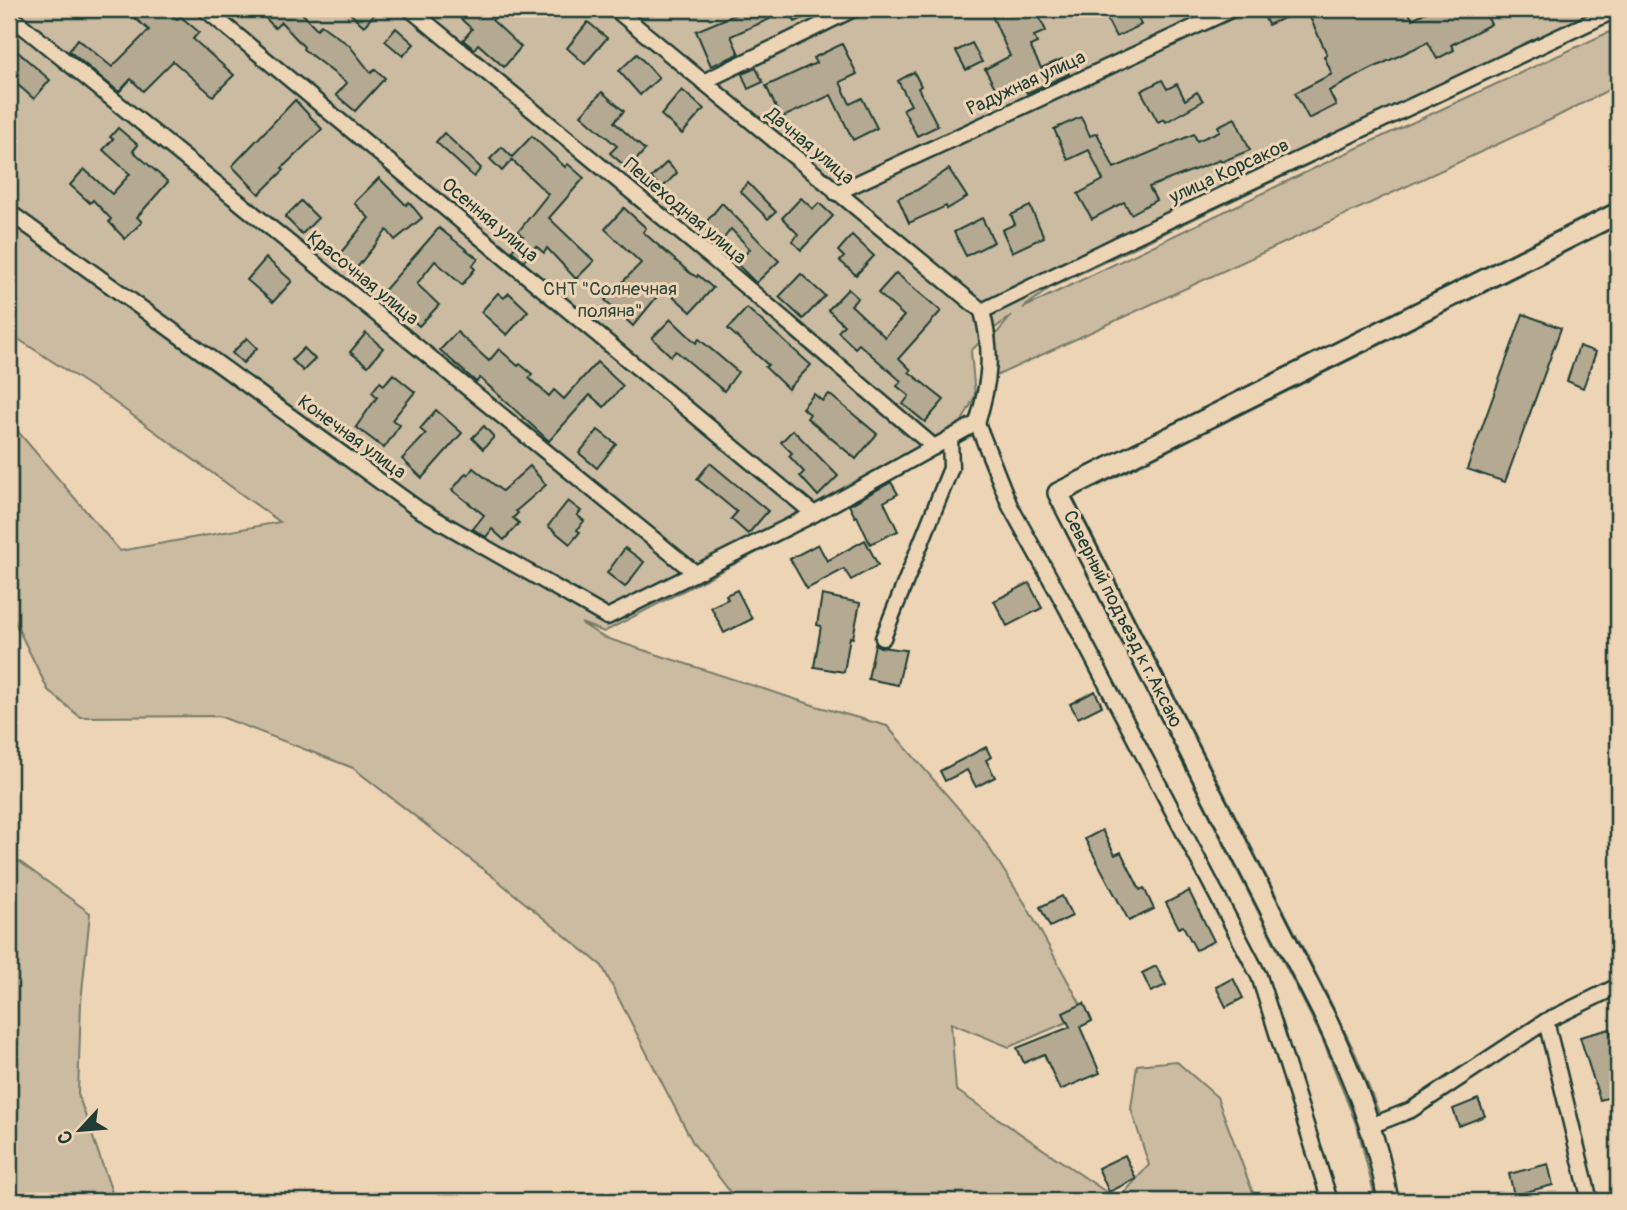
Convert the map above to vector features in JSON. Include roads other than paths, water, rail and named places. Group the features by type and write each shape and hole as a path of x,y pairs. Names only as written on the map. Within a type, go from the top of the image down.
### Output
{"street":[{"name":"Осенняя улица","path":"205,9 814,514"},
{"name":"Пешеходная улица","path":"410,9 718,263 934,447"},
{"name":"Дачная улица","path":"615,9 982,312"},
{"path":"703,82 854,9"},
{"name":"Радужная улица","path":"836,192 1233,9"},
{"path":"1583,9 1596,19"},
{"name":"улица Корсаков","path":"982,312 1618,9"},
{"name":"Красочная улица","path":"9,15 694,572"},
{"name":"Конечная улица","path":"9,212 418,509 607,617 694,572"},
{"name":"Северный подъезд к г.Аксаю","path":"1388,1201 1370,1126 1326,1019 1058,493 1618,213"},
{"path":"982,312 990,353 987,393 977,423 1010,506 1066,607 1259,976 1330,1201"},
{"path":"694,572 814,514 977,423"},
{"path":"883,638 951,468 950,438"},
{"path":"1370,1126 1411,1110 1546,1021 1618,986"},
{"path":"1546,1021 1590,1201"}],"park label":[{"name":"СНТ \"Солнечная поляна\"","path":"610,300"}]}
